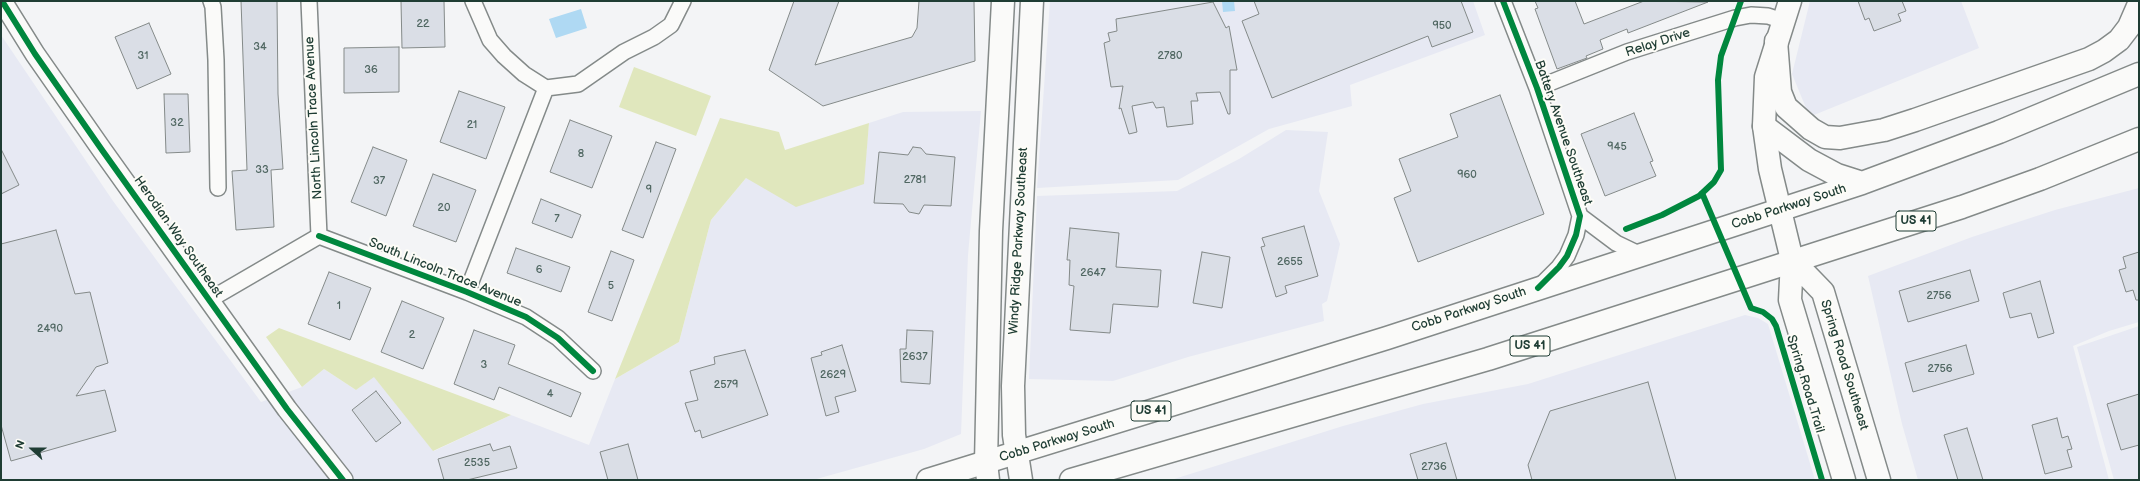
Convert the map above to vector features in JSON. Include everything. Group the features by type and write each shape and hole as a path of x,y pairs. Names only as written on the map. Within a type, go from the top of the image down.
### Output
{"main road":[{"name":"Windy Ridge Parkway Southeast","path":"987,471 993,164 1003,1"},
{"name":"Windy Ridge Parkway Southeast","path":"1021,480 1012,416 1032,1"},
{"path":"1783,21 1780,92 1786,106 1811,130 1825,136 1840,138 1884,130 2089,59 2104,51 2119,40 2129,27 2139,4"},
{"path":"1783,21 1766,76 1764,126 1770,169 1792,260 1790,300 1844,480"},
{"name":"Cobb Parkway South","path":"928,480 987,471 1016,453 1387,338 1862,183 2000,132 2139,74"},
{"path":"1764,126 1809,160 1837,174 1862,183"},
{"name":"US 41","path":"1071,480 1488,359 1792,260 1962,207 2046,177 2139,139"},
{"name":"Spring Road Southeast","path":"1792,260 1823,292 1879,480"}],"street":[{"name":"Herodian Way Southeast","path":"2,1 35,54 102,150 287,409 343,480"},
{"path":"211,1 213,7 216,60 218,188"},
{"name":"North Lincoln Trace Avenue","path":"309,1 319,236"},
{"path":"473,1 490,40 524,74 546,88 578,84 624,52 654,37 671,25 683,1"},
{"name":"Battery Avenue Southeast","path":"1503,1 1537,88 1580,216 1576,235 1567,256 1559,267 1538,288"},
{"name":"Relay Drive","path":"1537,88 1637,49 1751,15 1768,16 1783,21"},
{"name":"South Lincoln Trace Avenue","path":"467,292 546,88"},
{"name":"Battery Avenue Southeast","path":"1580,216 1616,243 1641,255"},
{"path":"209,300 319,236"},
{"name":"South Lincoln Trace Avenue","path":"319,236 467,292 526,317 558,338 593,371"}],"shaded area":[{"path":"1050,1 1473,1 1485,35 1350,85 1352,106 1269,129 1178,180 1037,188"},
{"path":"1810,1 1961,1 1979,48 1814,115 1806,108 1792,74"},
{"path":"1,35 113,201 261,402 302,387 324,369 356,390 374,376 434,451 511,415 589,445 615,379 679,342 711,220 746,178 863,184 869,123 903,112 981,111 968,255 961,434 924,449 813,480 1,480"},
{"path":"1286,130 1328,132 1319,191 1340,244 1327,301 1322,304 1324,321 1188,357 1113,381 1029,379 1037,196 1177,191 1239,159"},
{"path":"2139,188 2139,322 2109,331 2073,346 2109,480 1918,480 1902,424 1868,276 1972,237 2055,210"},
{"path":"1745,315 1758,318 1768,324 1815,480 1171,480 1343,426 1423,404 1528,384"},
{"path":"2139,326 2139,480 2114,480 2077,347"}],"green space":[{"path":"634,67 711,96 696,136 619,107"},
{"path":"720,118 779,132 785,150 869,123 864,184 796,207 746,178 711,220 679,342 615,379"},
{"path":"279,328 511,415 433,451 374,377 356,390 324,369 302,387 266,337"}],"water":[{"path":"1222,1 1234,1 1235,11 1223,12"},
{"path":"581,9 587,28 556,38 549,19"}],"building":[{"path":"241,1 277,1 278,94 283,169 271,170 274,227 236,230 232,171 247,170"},
{"path":"401,1 444,1 445,47 402,48"},
{"path":"794,1 839,1 815,65 912,37 917,28 919,1 974,1 975,61 823,106 769,70"},
{"path":"1254,1 1461,1 1473,32 1432,47 1428,36 1272,98 1242,21 1259,14"},
{"path":"1535,1 1575,1 1584,24 1644,1 1708,2 1628,33 1627,29 1600,40 1603,49 1586,56 1587,58 1557,69 1535,9 1538,8"},
{"path":"1858,1 1902,1 1906,11 1898,14 1901,21 1874,31 1869,18 1865,20"},
{"path":"1213,2 1226,28 1229,26 1237,70 1230,70 1230,114 1228,114 1220,92 1196,93 1198,101 1191,101 1193,124 1167,127 1164,107 1156,108 1153,102 1132,106 1137,132 1129,134 1121,108 1119,109 1123,86 1111,87 1104,43 1110,41 1108,33 1117,31 1116,19"},
{"path":"149,23 171,74 137,89 115,37"},
{"path":"399,47 399,92 344,93 344,48"},
{"path":"459,91 505,107 486,159 440,142"},
{"path":"164,94 188,94 190,152 166,153"},
{"path":"1500,95 1544,214 1418,262 1394,198 1411,191 1399,159 1458,137 1450,114"},
{"path":"1634,113 1653,161 1650,162 1656,176 1605,196 1581,134"},
{"path":"570,120 612,136 592,188 550,172"},
{"path":"656,142 676,149 643,238 622,230"},
{"path":"373,147 407,160 386,216 351,202"},
{"path":"913,147 921,148 926,154 955,157 951,206 924,205 919,214 909,212 903,204 874,203 879,152 908,155"},
{"path":"1,149 19,185 1,194"},
{"path":"433,174 476,190 456,242 413,226"},
{"path":"541,199 581,215 572,238 532,223"},
{"path":"1304,226 1318,276 1285,286 1287,293 1276,297 1261,247 1265,246 1262,238"},
{"path":"1070,228 1119,233 1116,267 1161,270 1158,307 1113,304 1110,333 1070,330 1074,286 1069,285 1070,260 1067,260"},
{"path":"56,230 75,294 90,292 108,363 96,367 76,396 105,390 116,431 11,461 1,425 1,244"},
{"path":"516,248 570,267 561,292 507,273"},
{"path":"611,251 634,260 612,321 588,312"},
{"path":"1202,252 1230,257 1222,308 1193,303"},
{"path":"2139,252 2139,300 2136,300 2133,290 2126,292 2119,270 2126,268 2123,257"},
{"path":"1970,270 1979,301 1908,322 1899,291"},
{"path":"329,272 371,288 350,340 308,324"},
{"path":"2040,281 2054,333 2038,338 2031,313 2010,318 2003,293"},
{"path":"402,301 444,318 423,369 381,352"},
{"path":"474,330 515,345 508,364 581,393 571,417 499,387 494,400 454,384"},
{"path":"907,330 933,331 930,384 901,382 900,349 906,349"},
{"path":"842,345 856,391 835,397 839,412 826,416 811,358 822,355 821,352"},
{"path":"1966,345 1974,374 1913,392 1905,363"},
{"path":"745,350 768,415 702,438 700,430 695,432 685,403 698,400 690,371 715,364 714,357"},
{"path":"1648,382 1676,480 1532,480 1528,465 1550,411"},
{"path":"376,391 401,423 376,442 352,410"},
{"path":"2139,394 2139,445 2121,450 2107,404"},
{"path":"2057,418 2062,438 2068,436 2072,449 2067,450 2072,467 2045,474 2032,425"},
{"path":"1967,428 1983,480 1958,480 1944,435"},
{"path":"1446,443 1457,480 1418,480 1410,454"},
{"path":"490,444 493,451 510,446 517,468 467,480 444,480 438,459"},
{"path":"628,444 638,480 608,480 600,452"}],"cycle path":[{"path":"2,1 35,54 102,150 287,409 343,480"},
{"path":"1503,1 1537,88 1580,216 1576,235 1567,256 1559,267 1538,288"},
{"path":"1626,229 1662,215 1699,196 1714,182 1721,170 1718,80 1721,56 1741,1"},
{"name":"Spring Road Trail","path":"1702,193 1751,308 1763,312 1772,319 1776,326 1822,480"},
{"path":"319,236 467,292 526,317 558,338 593,371"}]}
